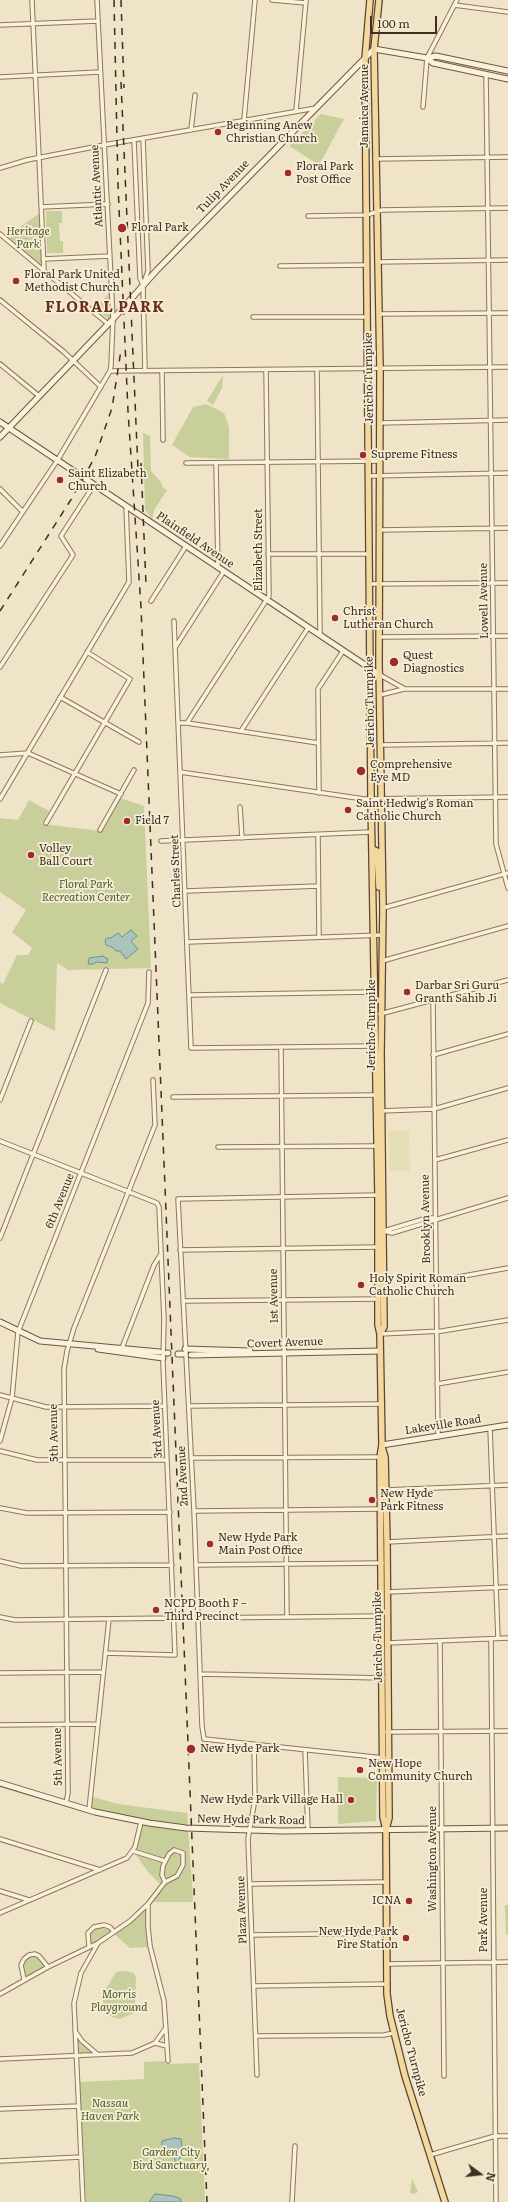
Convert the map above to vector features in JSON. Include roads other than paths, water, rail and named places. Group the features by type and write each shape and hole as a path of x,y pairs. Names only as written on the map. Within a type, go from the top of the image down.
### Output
{"main road":[{"path":"365,59 370,0"},
{"name":"Jamaica Avenue","path":"377,212 374,49 379,0"},
{"path":"374,49 427,58 436,56 508,71"},
{"name":"Tulip Avenue","path":"0,437 224,200 374,49"},
{"path":"427,58 434,63 508,79"},
{"name":"Jamaica Avenue","path":"365,59 367,215"},
{"name":"Jericho Turnpike","path":"377,212 380,369 379,637 383,900 382,1014 379,1094"},
{"name":"Jericho Turnpike","path":"367,215 373,1015 374,1046 380,1111 378,1232 381,1247 384,1327 380,1334"},
{"name":"Plainfield Avenue","path":"0,422 380,675"},
{"path":"372,849 376,851 379,884 383,900"},
{"name":"Jericho Turnpike","path":"380,1146 384,1231 381,1247 378,1299 382,1445 380,1563 385,1643 385,1732 389,1818 386,1830 386,1964 388,2009 445,2202"},
{"path":"0,1322 18,1332 40,1341 160,1352"},
{"path":"87,1346 118,1353 163,1358"},
{"name":"Covert Avenue","path":"191,1355 259,1352 380,1350"},
{"path":"182,1353 259,1352"},
{"name":"Lakeville Road","path":"382,1445 508,1425"},
{"name":"Jericho Turnpike","path":"382,1457 386,1490 387,1542 387,1592 384,1616"},
{"path":"381,1577 384,1580 384,1591 387,1592"},
{"name":"New Hyde Park Road","path":"0,1783 88,1810 141,1822 192,1829 308,1831 508,1828"}],"street":[{"path":"32,0 44,270"},
{"name":"Atlantic Avenue","path":"97,0 113,319 110,371"},
{"path":"244,120 255,0"},
{"path":"272,0 306,2 296,111"},
{"path":"423,107 427,58 456,0"},
{"path":"454,5 508,12"},
{"path":"0,25 98,22"},
{"path":"0,77 100,72"},
{"name":"Lowell Avenue","path":"486,74 496,844 506,873 508,888"},
{"path":"191,130 195,95"},
{"path":"0,168 39,158 104,145 317,108"},
{"path":"143,138 148,271 143,285 145,371"},
{"path":"134,140 140,278 143,285"},
{"path":"375,159 508,157"},
{"path":"41,208 108,204"},
{"path":"308,216 367,215 377,212 508,208"},
{"path":"0,234 108,324"},
{"path":"43,260 110,256"},
{"path":"378,262 508,260"},
{"path":"280,266 367,265"},
{"path":"0,300 101,387"},
{"path":"379,314 508,313"},
{"path":"253,318 367,317"},
{"path":"0,364 39,396"},
{"path":"0,546 57,461 110,371 508,367"},
{"path":"317,369 320,635"},
{"name":"Elizabeth Street","path":"187,723 269,596 266,370"},
{"path":"162,371 163,440"},
{"path":"380,423 508,420"},
{"path":"186,463 380,460"},
{"path":"216,463 218,568"},
{"path":"369,476 508,473"},
{"path":"0,667 73,555 61,536 94,485"},
{"path":"0,489 23,512"},
{"path":"0,799 129,582 126,506"},
{"path":"380,530 508,528"},
{"path":"151,601 186,546"},
{"path":"268,554 369,554"},
{"path":"175,647 224,571"},
{"path":"370,584 508,583"},
{"name":"Charles Street","path":"174,621 184,840 191,1048 281,1047"},
{"path":"241,731 308,628"},
{"path":"379,637 508,636"},
{"path":"319,794 318,689 343,651"},
{"path":"46,823 130,679 87,652"},
{"path":"380,675 405,689"},
{"path":"380,695 405,689 508,689"},
{"path":"60,697 139,742"},
{"path":"178,723 187,723 318,743"},
{"path":"381,745 508,743"},
{"path":"0,755 28,753 121,794"},
{"path":"100,830 134,770"},
{"path":"180,772 319,794 371,799 508,797"},
{"path":"240,807 242,838"},
{"path":"161,840 371,832"},
{"path":"318,834 319,936"},
{"path":"383,908 506,873"},
{"path":"186,891 318,886"},
{"path":"382,961 508,926"},
{"path":"188,942 319,936 383,935"},
{"path":"0,1238 106,970"},
{"name":"6th Avenue","path":"0,1440 12,1398 18,1332 148,1003 149,972"},
{"path":"373,1015 433,1001 508,980"},
{"path":"190,995 373,992"},
{"name":"Brooklyn Avenue","path":"433,1001 438,1437"},
{"path":"0,1100 31,1020"},
{"path":"434,1055 508,1034"},
{"path":"281,1047 374,1046"},
{"name":"1st Avenue","path":"281,1047 287,1617"},
{"name":"5th Avenue","path":"66,1803 68,1793 65,1672 63,1378 68,1344 154,1125 153,1080"},
{"path":"380,1111 434,1109 508,1088"},
{"path":"173,1097 379,1094"},
{"path":"435,1160 508,1140"},
{"path":"0,1141 128,1192"},
{"path":"218,1147 380,1146"},
{"name":"3rd Avenue","path":"105,1653 175,1655 163,1358 165,1342 159,1208 157,1203 128,1192"},
{"path":"282,1198 378,1195"},
{"name":"2nd Avenue","path":"254,1744 204,1739 189,1406 182,1353 183,1301 178,1199 282,1198"},
{"path":"378,1232 508,1198"},
{"path":"180,1250 381,1247"},
{"path":"122,1348 154,1265 161,1254"},
{"path":"436,1281 508,1268"},
{"path":"183,1301 378,1299"},
{"path":"380,1334 437,1332 508,1320"},
{"path":"437,1384 508,1372"},
{"path":"0,1395 39,1406 165,1406"},
{"path":"189,1406 381,1404"},
{"path":"490,1428 498,1638"},
{"path":"0,1451 28,1460 167,1460"},
{"path":"191,1458 382,1457"},
{"path":"386,1490 508,1485"},
{"path":"0,1508 15,1512 170,1512"},
{"path":"194,1511 380,1509"},
{"path":"387,1542 508,1536"},
{"path":"0,1561 17,1566 172,1565"},
{"path":"196,1565 387,1563"},
{"path":"387,1592 508,1587"},
{"path":"198,1618 384,1616"},
{"path":"0,1618 15,1620 174,1618"},
{"path":"88,1810 109,1619"},
{"path":"385,1643 508,1638"},
{"name":"Park Avenue","path":"491,1639 496,2202"},
{"name":"Washington Avenue","path":"440,1641 444,2076"},
{"path":"0,1673 103,1672"},
{"path":"200,1674 385,1678"},
{"path":"0,1725 98,1724"},
{"path":"385,1732 508,1731"},
{"path":"254,1744 386,1758"},
{"name":"Plaza Avenue","path":"254,1744 255,1799 249,1830 257,2075"},
{"path":"305,1750 308,1831"},
{"path":"0,1913 123,1860 133,1851 141,1822"},
{"path":"0,1839 100,1870"},
{"path":"0,1994 88,1946 98,1943 114,1932 148,1904 165,1882 171,1880 179,1874 183,1865 184,1856 180,1850 174,1850 165,1861 162,1875 165,1882"},
{"path":"133,1851 165,1861"},
{"path":"250,1884 386,1882"},
{"path":"0,1891 29,1900"},
{"path":"148,1904 149,1940 164,2001 168,2061"},
{"path":"88,1946 88,1933 94,1927 104,1925 110,1927 114,1932"},
{"path":"252,1935 386,1933"},
{"path":"83,2202 74,2003 77,1982 84,1966 98,1943"},
{"path":"24,1980 21,1965 24,1959 29,1955 35,1954 39,1956 48,1967"},
{"path":"386,1964 508,1962"},
{"path":"254,1986 387,1984"},
{"path":"0,2059 132,2053 155,2043 166,2028"},
{"path":"75,2031 82,2041 97,2054"},
{"path":"256,2036 384,2035 394,2033"},
{"path":"155,2043 167,2046"},
{"path":"0,2110 79,2106"},
{"path":"430,2155 495,2136 508,2136"},
{"path":"292,2202 296,2146"},
{"path":"0,2161 81,2157"}],"water":[{"path":"131,930 137,936 131,941 138,949 126,959 120,951 116,951 112,947 106,945 105,940 118,933 122,937"},
{"path":"103,956 108,959 107,963 96,962 94,964 88,964 89,958"},
{"path":"174,2138 181,2139 182,2148 178,2168 172,2152 162,2147 162,2141"},
{"path":"155,2194 173,2196 181,2199 181,2202 149,2202"}],"railway":[{"path":"114,0 118,185 128,411 141,607 207,2202"},
{"path":"121,0 124,88"},
{"path":"121,82 138,469"},
{"path":"0,611 72,498 95,457 112,408 121,350"},
{"path":"141,463 146,585"}],"place":[{"name":"Beginning Anew Christian Church","path":"218,132"},
{"name":"Floral Park Post Office","path":"288,173"},
{"name":"Floral Park","path":"122,228"},
{"name":"Floral Park United Methodist Church","path":"16,281"},
{"name":"Supreme Fitness","path":"363,455"},
{"name":"Saint Elizabeth Church","path":"60,480"},
{"name":"Christ Lutheran Church","path":"335,618"},
{"name":"Quest Diagnostics","path":"394,662"},
{"name":"Comprehensive Eye MD","path":"361,771"},
{"name":"Saint Hedwig's Roman Catholic Church","path":"348,810"},
{"name":"Field 7","path":"127,821"},
{"name":"Volley Ball Court","path":"31,855"},
{"name":"Darbar Sri Guru Granth Sahib Ji","path":"407,992"},
{"name":"Holy Spirit Roman Catholic Church","path":"361,1285"},
{"name":"New Hyde Park Fitness","path":"372,1500"},
{"name":"New Hyde Park Main Post Office","path":"210,1544"},
{"name":"NCPD Booth F – Third Precinct","path":"156,1610"},
{"name":"New Hyde Park","path":"191,1749"},
{"name":"New Hope Community Church","path":"360,1770"},
{"name":"New Hyde Park Village Hall","path":"351,1800"},
{"name":"ICNA","path":"409,1901"},
{"name":"New Hyde Park Fire Station","path":"406,1938"}],"district":[{"name":"FLORAL PARK","path":"105,308"}],"park label":[{"name":"Heritage Park","path":"28,238"},
{"name":"Floral Park Recreation Center","path":"86,891"},
{"name":"Morris Playground","path":"119,2001"},
{"name":"Nassau Haven Park","path":"110,2110"},
{"name":"Garden City Bird Sanctuary,","path":"171,2159"}]}
